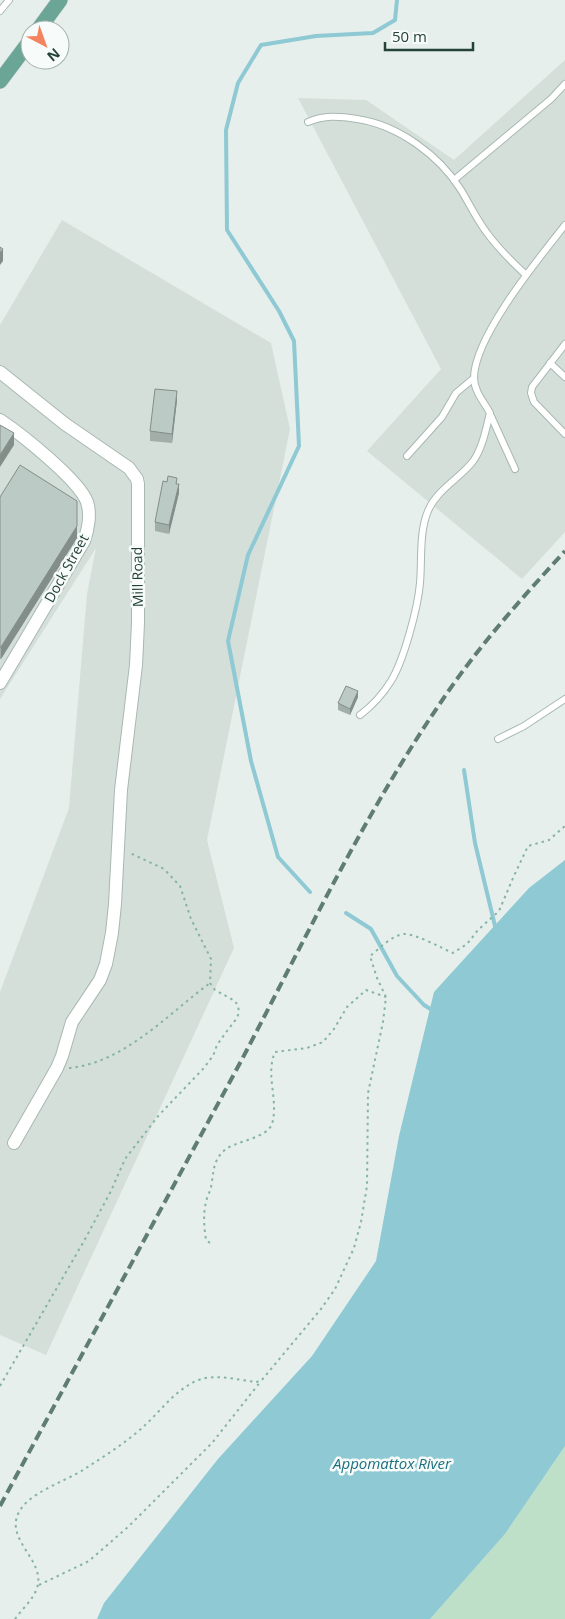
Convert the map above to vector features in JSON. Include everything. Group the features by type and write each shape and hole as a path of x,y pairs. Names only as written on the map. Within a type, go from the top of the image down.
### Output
{"main road":[{"path":"44,20 56,1"},
{"path":"0,81 20,54"}],"street":[{"name":"Mill Road","path":"0,372 65,424 130,468 137,479 138,623 136,665 122,790 115,904 106,964 100,980 72,1022 57,1068 14,1143"},
{"name":"Dock Street","path":"0,420 44,454 84,497 88,507 88,531 84,540 0,683"}],"lane":[{"path":"0,11 8,0"},
{"path":"454,180 551,99 565,84"},
{"path":"308,122 327,116 339,116 384,127 409,139 425,151 454,180 486,232 505,255 526,275"},
{"path":"515,469 490,413 475,387 476,364 493,326 526,275 565,224"},
{"path":"565,344 532,387 531,393 534,402 565,434"},
{"path":"550,363 565,378"},
{"path":"408,456 442,417 456,393 474,378"},
{"path":"360,715 383,693 392,681 403,653 420,586 424,524 428,510 446,487 473,460 485,433 490,413"},
{"path":"498,739 524,726 565,699"}],"path":[{"path":"38,1586 89,1561 129,1526 212,1443 321,1309 335,1289 354,1248 361,1222 367,1186 368,1092 383,1022 386,997 370,956 393,938 404,934 425,940 453,953 467,944 478,930 499,911 512,878 528,846 549,840 565,826"},
{"path":"0,1386 84,1241 111,1191 117,1173 125,1159 159,1115 204,1069 213,1056 217,1045 238,1018 240,1012 235,1001 215,990 210,983 210,956 191,919 180,886 164,869 117,848"},
{"path":"57,1068 86,1066 117,1053 160,1024 184,1002 210,983"},
{"path":"210,1243 206,1240 204,1225 213,1166 226,1150 262,1134 271,1126 274,1107 271,1062 275,1052 307,1048 323,1042 334,1029 347,1007 366,990 386,997"},
{"path":"15,1619 35,1594 38,1586 35,1566 16,1529 18,1513 24,1505 33,1497 81,1471 126,1441 183,1388 197,1380 209,1378 261,1381"}],"shaded area":[{"path":"565,60 565,532 522,579 367,451 441,369 298,98 366,100 454,160"},
{"path":"62,220 271,343 290,429 207,840 234,948 46,1355 0,1335 0,992 69,808 87,594 96,548 0,699 0,325"}],"green space":[{"path":"565,1446 565,1619 430,1619 505,1534"}],"water":[{"name":"Appomattox River","path":"565,860 565,1446 505,1534 430,1619 97,1619 104,1603 218,1459 312,1356 376,1261 399,1136 434,992 529,888"}],"building":[{"path":"155,389 177,391 172,434 150,431"},
{"path":"0,425 14,433 0,455"},
{"path":"20,465 77,501 77,526 0,647 0,497"},
{"path":"168,476 177,478 176,484 179,484 169,525 155,522 163,481 167,482"},
{"path":"346,686 358,691 350,709 338,703"}],"waterway":[{"path":"310,892 278,857 251,761 228,641 248,555 299,446 294,341 279,311 227,230 226,130 238,83 261,45 316,36 373,33 395,20 397,0"},
{"path":"464,770 475,843 496,930"},
{"path":"346,913 371,929 397,976 424,1005 432,1010"}],"railway":[{"path":"0,1506 240,1063 335,880 386,789 441,702 469,662 565,551"}]}
